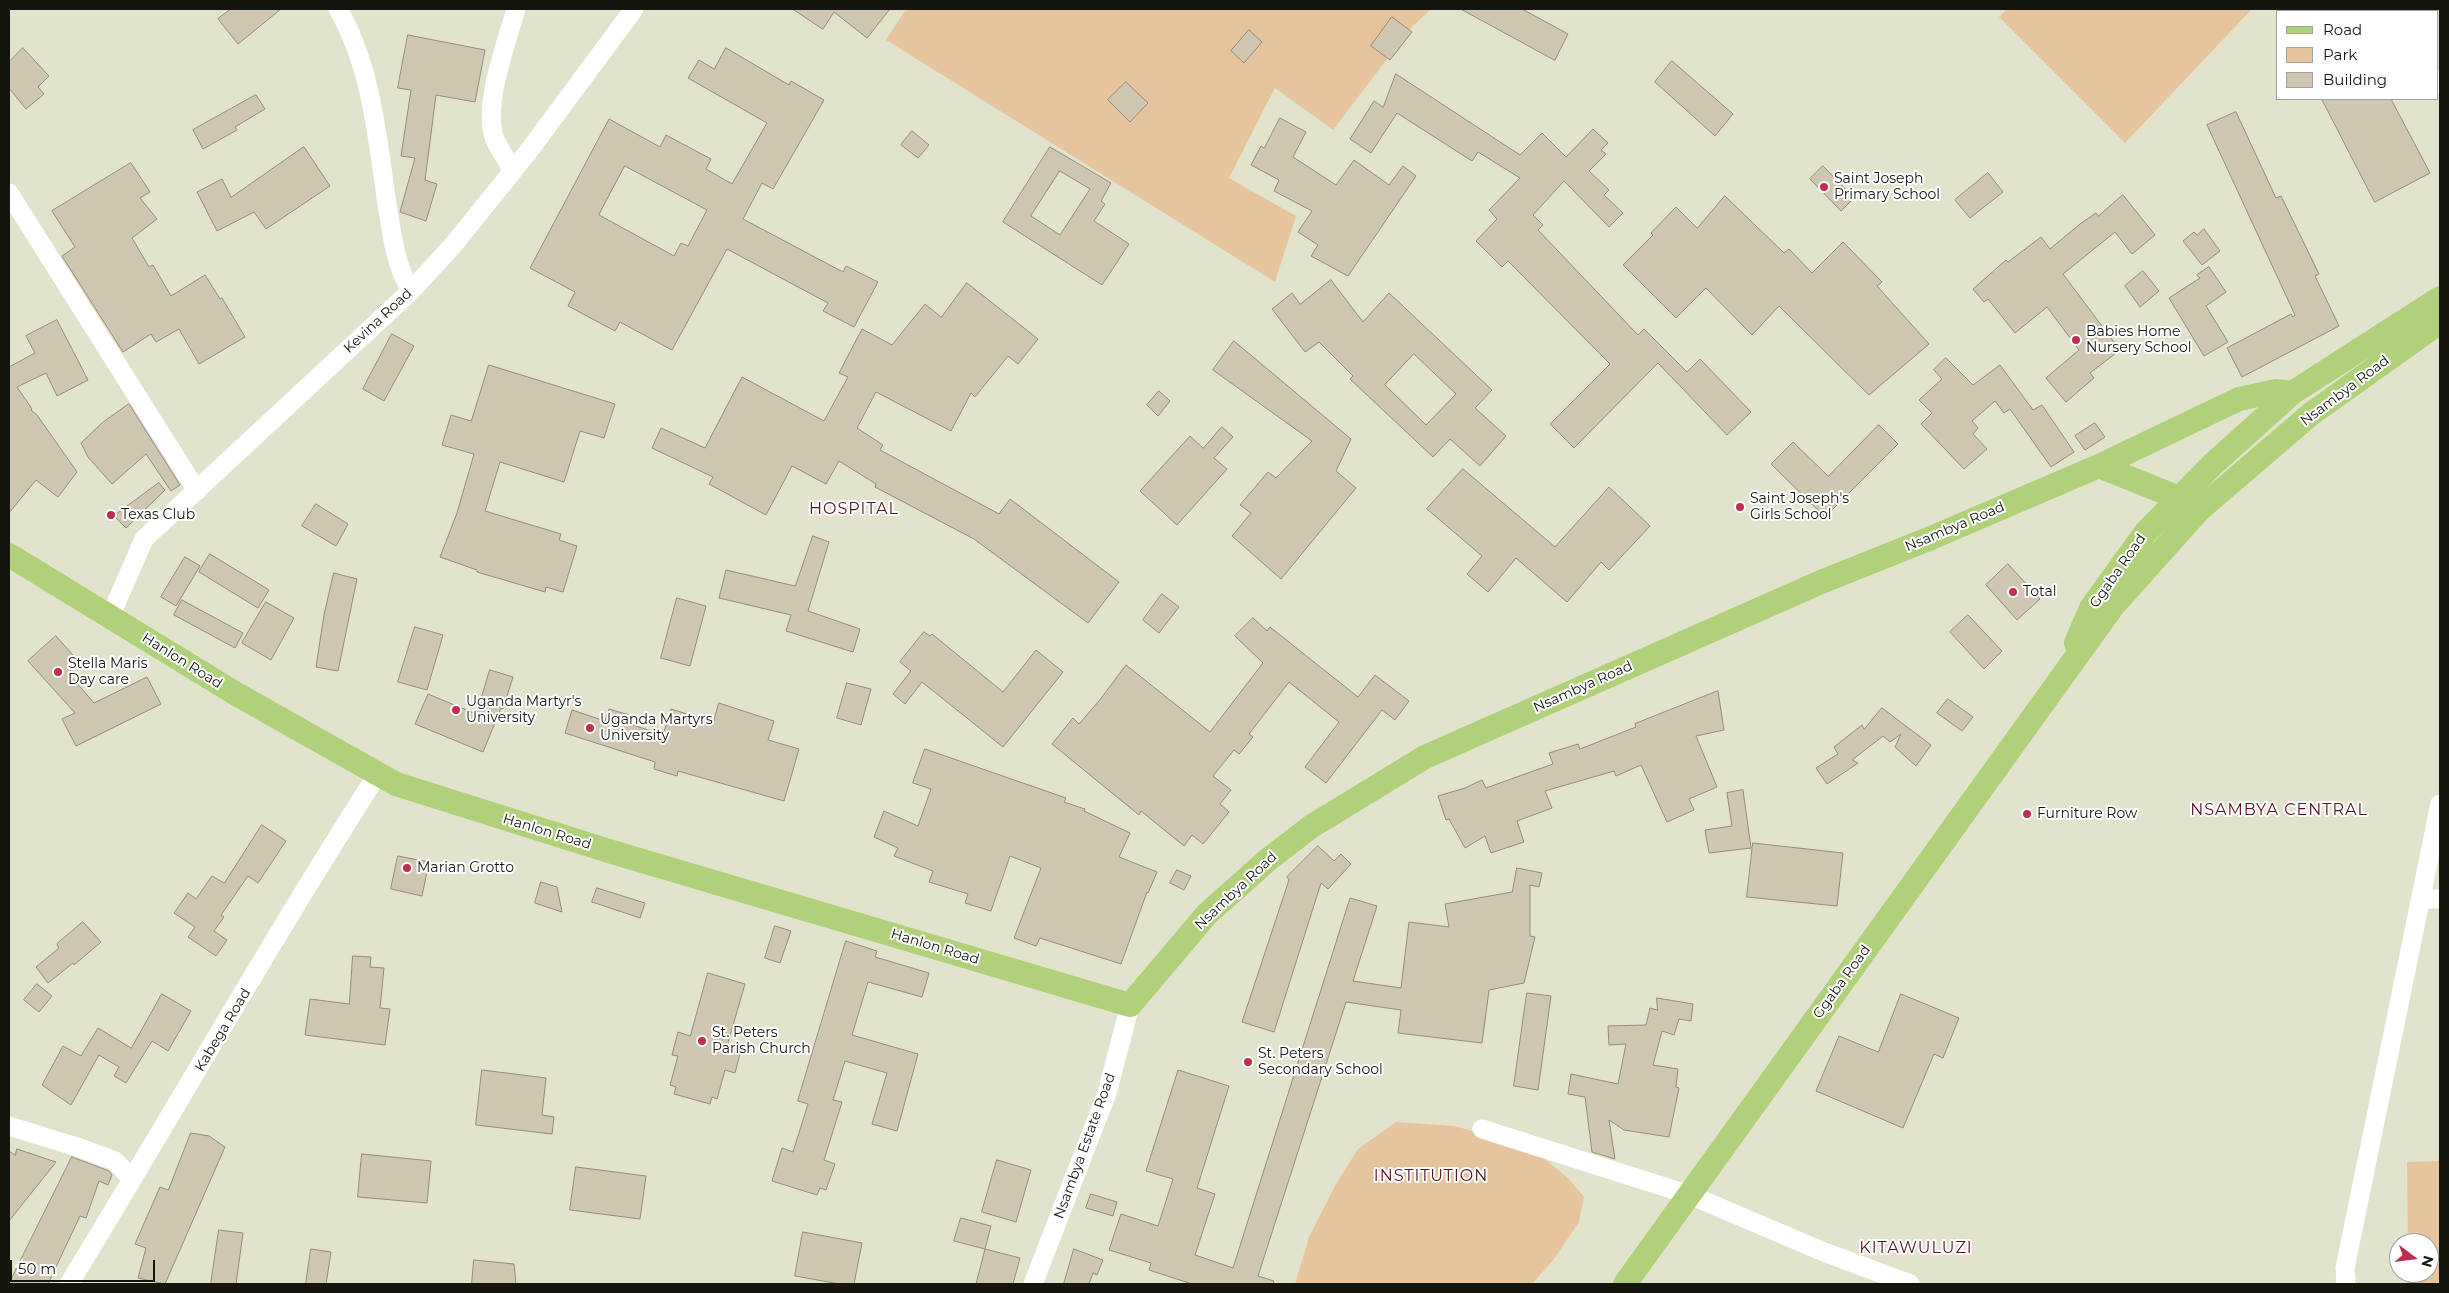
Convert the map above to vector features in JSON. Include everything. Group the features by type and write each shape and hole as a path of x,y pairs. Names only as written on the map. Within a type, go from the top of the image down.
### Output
{"main road":[{"path":"2099,466 2189,504 2292,393 2440,298"},
{"name":"Nsambya Road","path":"2189,504 2440,322"},
{"name":"Nsambya Road","path":"1130,1005 1207,914 1270,858 1312,826 1425,757 1820,582 1931,538 2099,466 2239,399 2276,391 2292,393"},
{"name":"Ggaba Road","path":"1625,1284 2021,732 2061,681 2113,606 2189,504"},
{"name":"Hanlon Road","path":"9,555 238,696 377,775 413,791 1130,1005"}],"street":[{"path":"338,9 353,38 364,69 397,260 410,291"},
{"path":"513,171 494,137 492,118 493,94 516,9"},
{"name":"Kevina Road","path":"110,617 144,539 410,291 454,244 513,171 634,9"},
{"path":"9,193 197,491"},
{"name":"Kabega Road","path":"69,1284 243,996 306,886 377,775"},
{"path":"2346,1284 2345,1268 2440,804"},
{"path":"2421,899 2440,899"},
{"name":"Nsambya Estate Road","path":"1033,1284 1107,1093 1130,1005"},
{"path":"9,1126 77,1146 115,1161 132,1179"},
{"path":"1482,1129 1690,1195 1824,1252 1910,1284"}],"green space":[{"path":"906,9 1430,10 1410,29 1333,130 1275,88 1229,178 1296,216 1275,282 886,40"},
{"path":"2007,9 2252,9 2125,143 1999,17"},
{"path":"1396,1122 1454,1126 1529,1146 1569,1179 1584,1197 1579,1222 1554,1259 1532,1284 1295,1284 1309,1237 1337,1182 1358,1149"},
{"path":"2440,1161 2440,1284 2408,1284 2439,1283 2439,1233 2408,1233 2407,1162"}],"building":[{"path":"231,9 281,9 238,44 218,19"},
{"path":"793,9 890,9 867,38 834,12 823,29"},
{"path":"1461,9 1522,9 1568,34 1555,60"},
{"path":"1392,17 1412,32 1390,60 1371,46"},
{"path":"1249,30 1262,42 1244,63 1231,51"},
{"path":"408,35 485,50 475,102 436,95 425,180 437,184 426,221 400,212 415,158 401,156 411,90 398,88"},
{"path":"23,48 49,76 38,87 44,94 26,109 9,88 9,62"},
{"path":"726,48 789,85 791,81 824,100 773,189 762,183 743,219 843,272 846,266 878,282 854,327 823,311 828,303 727,249 672,350 620,322 615,331 568,306 575,292 530,268 609,119 660,147 666,135 711,159 706,169 732,184 767,123 688,78 699,60 714,69","holes":["625,166 707,210 688,246 681,243 674,256 599,215"]},
{"path":"1672,61 1733,114 1715,136 1655,82"},
{"path":"1396,74 1520,155 1542,133 1566,157 1593,129 1608,143 1601,150 1606,154 1589,171 1609,190 1604,195 1623,213 1609,227 1564,181 1533,215 1543,225 1538,230 1638,335 1644,329 1687,372 1700,359 1751,412 1727,435 1658,363 1574,448 1550,424 1610,364 1508,261 1502,267 1476,241 1497,219 1489,210 1520,178 1478,152 1472,161 1397,113 1371,153 1350,139 1374,101 1383,107"},
{"path":"1126,82 1148,103 1130,122 1108,100"},
{"path":"256,95 265,109 235,127 237,130 203,149 193,130"},
{"path":"2323,100 2392,100 2430,173 2375,202"},
{"path":"2236,112 2276,198 2281,196 2319,274 2315,276 2339,326 2242,377 2227,348 2291,314 2293,317 2295,315 2207,125"},
{"path":"1280,118 1306,132 1293,157 1336,185 1354,160 1389,185 1403,166 1416,176 1348,276 1311,256 1318,245 1298,232 1312,211 1274,191 1279,180 1251,165 1261,146 1264,148"},
{"path":"912,131 929,145 918,158 901,145"},
{"path":"304,147 330,186 266,229 254,212 217,231 197,192 222,179 231,197"},
{"path":"1050,147 1111,183 1101,201 1105,204 1094,221 1129,244 1102,285 1003,222","holes":["1060,171 1090,189 1060,235 1031,216"]},
{"path":"131,163 150,192 140,198 157,219 132,238 149,267 153,265 171,296 205,275 220,299 222,298 245,337 199,364 179,329 156,342 151,334 123,352 62,256 75,247 52,211"},
{"path":"1823,166 1854,198 1841,211 1810,179"},
{"path":"1988,173 2003,192 1970,218 1955,200"},
{"path":"2123,195 2155,235 2132,254 2115,232 2063,274 2120,350 2090,373 2094,378 2066,402 2046,378 2079,350 2047,307 2015,333 1988,299 1984,302 1973,289 2006,260 2008,262 2041,237 2050,249 2080,224 2096,213 2098,216"},
{"path":"1725,196 1784,253 1789,249 1812,273 1843,242 1882,282 1877,286 1929,344 1869,395 1779,306 1752,335 1706,288 1676,318 1623,265 1653,235 1651,233 1676,207 1697,228"},
{"path":"2204,229 2220,251 2202,265 2183,241 2194,232 2197,235"},
{"path":"2209,267 2226,292 2206,306 2228,342 2204,356 2169,298 2200,278 2197,275"},
{"path":"2143,271 2159,291 2140,307 2125,286"},
{"path":"1331,280 1363,322 1389,293 1492,390 1475,408 1506,436 1480,466 1450,439 1433,457 1350,379 1353,376 1319,342 1305,352 1272,309 1292,293 1300,304","holes":["1414,354 1456,394 1426,425 1385,385"]},
{"path":"967,283 1038,339 1018,364 1008,356 975,397 971,393 951,431 876,392 857,428 883,445 880,450 999,514 1010,499 1119,582 1088,623 974,539 875,487 876,484 839,461 826,484 792,466 766,515 709,484 713,477 652,448 661,428 705,448 742,377 824,421 848,377 839,373 862,329 892,345 925,304 941,317"},
{"path":"57,320 88,380 57,396 46,373 17,387 31,410 37,415 77,472 58,497 36,480 9,513 9,367 35,353 26,336"},
{"path":"392,334 414,346 384,401 363,389"},
{"path":"1234,341 1351,439 1336,471 1356,488 1281,579 1232,536 1251,513 1240,505 1268,472 1276,478 1312,441 1213,370"},
{"path":"1946,358 1973,385 2000,365 2033,410 2042,405 2074,452 2051,467 2010,409 2004,413 1995,401 1972,421 1978,428 1973,434 1987,449 1964,469 1921,424 1932,413 1919,400 1942,379 1934,370"},
{"path":"489,365 615,404 604,438 580,431 564,482 500,462 485,511 561,534 559,540 577,546 563,592 546,587 545,592 477,572 477,570 440,557 457,513 474,454 442,445 451,415 471,421"},
{"path":"1159,391 1170,401 1158,416 1147,405"},
{"path":"129,404 180,485 171,491 146,454 112,484 88,457 81,443 102,423"},
{"path":"2095,423 2105,437 2085,450 2075,436"},
{"path":"1879,425 1898,444 1825,517 1771,464 1793,442 1828,476"},
{"path":"1222,427 1233,437 1214,458 1227,469 1177,525 1140,491 1190,436 1203,448"},
{"path":"1463,469 1555,547 1609,487 1650,526 1609,570 1601,562 1567,602 1516,558 1488,592 1467,574 1482,556 1427,509"},
{"path":"159,483 165,490 126,528 114,516"},
{"path":"316,504 348,524 336,546 302,526"},
{"path":"813,536 829,542 808,611 860,629 853,652 786,631 791,615 719,598 726,570 795,586"},
{"path":"210,554 269,590 258,608 199,572"},
{"path":"185,557 200,566 176,606 161,597"},
{"name":"Total","path":"2008,564 2040,599 2017,620 1986,585"},
{"path":"334,573 357,579 338,671 316,667 324,615"},
{"path":"1162,594 1179,607 1159,633 1143,620"},
{"path":"677,598 706,606 690,666 661,658"},
{"path":"182,600 243,633 235,648 174,615"},
{"path":"266,602 294,618 271,660 242,643"},
{"path":"1968,615 2002,651 1984,669 1950,632"},
{"path":"1253,618 1267,631 1270,627 1358,697 1375,675 1409,701 1395,720 1382,710 1326,783 1305,767 1339,722 1289,682 1249,734 1253,737 1239,754 1234,750 1213,776 1231,790 1220,804 1229,812 1203,844 1192,835 1184,846 1141,811 1139,815 1052,744 1073,718 1079,724 1126,665 1210,732 1263,663 1235,636"},
{"path":"415,627 443,635 427,690 398,682"},
{"path":"924,632 930,636 932,634 1003,692 1036,650 1063,672 1003,747 922,682 905,704 893,694 911,671 900,662"},
{"path":"56,636 79,662 68,673 94,703 147,677 161,704 76,746 62,719 75,713 28,661"},
{"path":"490,670 513,677 503,709 501,708 483,752 415,724 428,694 476,714"},
{"path":"847,683 871,689 861,725 837,718"},
{"path":"1718,691 1724,730 1696,736 1717,787 1689,799 1694,810 1667,822 1641,765 1616,776 1614,771 1545,791 1552,808 1517,821 1524,842 1491,853 1485,836 1465,848 1449,819 1446,820 1438,796 1465,788 1482,780 1486,788 1553,764 1549,753 1578,744 1580,749 1636,727 1635,724"},
{"path":"1948,699 1973,717 1962,731 1937,713"},
{"path":"719,703 774,721 768,740 799,749 784,801 678,771 677,776 654,769 655,762 565,733 572,710 605,721 609,709 633,716 630,724 663,735 671,709 713,722"},
{"path":"1882,708 1931,745 1916,766 1895,747 1901,734 1890,742 1883,736 1852,760 1858,763 1827,784 1816,768 1838,754 1834,747 1862,725 1864,729"},
{"path":"925,749 1066,798 1064,802 1085,809 1084,811 1130,833 1119,857 1157,872 1147,892 1121,964 1040,938 1036,946 1014,938 1041,868 1010,856 991,911 965,903 968,894 929,882 933,871 894,856 898,848 874,837 884,811 918,826 931,789 913,783"},
{"path":"1743,790 1751,848 1709,853 1705,830 1732,826 1727,793"},
{"path":"262,825 286,841 258,883 248,876 221,915 224,917 214,931 227,940 216,956 188,937 195,927 174,913 188,893 196,899 212,876 224,883"},
{"path":"1753,843 1843,853 1837,906 1747,897"},
{"path":"1318,846 1334,861 1341,854 1351,864 1328,889 1321,883 1274,1032 1242,1022 1289,880 1287,877"},
{"path":"398,856 429,862 422,896 391,889"},
{"path":"1517,868 1542,873 1539,887 1530,885 1530,936 1535,937 1524,983 1489,990 1482,1043 1398,1033 1401,1010 1346,1002 1258,1276 1274,1281 1273,1284 1192,1284 1149,1270 1151,1263 1109,1250 1121,1214 1158,1226 1173,1179 1146,1171 1178,1070 1229,1086 1197,1188 1215,1194 1195,1255 1233,1268 1350,898 1377,906 1353,981 1401,988 1409,922 1449,927 1445,904 1512,892"},
{"path":"1177,870 1191,876 1184,890 1170,883"},
{"path":"541,882 557,887 562,912 535,903"},
{"path":"597,888 645,903 640,918 592,902"},
{"path":"83,922 101,942 74,965 73,963 48,983 36,967 59,948 57,944"},
{"path":"775,926 791,931 780,963 765,958"},
{"path":"846,941 877,951 875,957 929,973 922,997 868,982 852,1035 918,1054 897,1131 872,1124 887,1073 845,1061 833,1100 842,1102 824,1160 835,1164 826,1190 820,1188 817,1195 772,1181 782,1148 793,1152 808,1104 798,1101"},
{"path":"353,956 371,957 370,967 384,968 380,1008 390,1009 385,1045 305,1035 310,999 349,1004"},
{"name":"St. Peters Parish Church","path":"708,973 745,984 727,1046 741,1050 735,1073 725,1070 717,1099 712,1097 710,1104 674,1094 676,1087 670,1085 678,1056 672,1055 678,1032 690,1036"},
{"path":"37,984 52,996 39,1012 24,1000"},
{"path":"1527,993 1551,996 1538,1090 1514,1086"},
{"path":"162,994 191,1011 168,1051 152,1041 126,1083 114,1076 119,1067 99,1055 71,1105 42,1085 63,1046 81,1056 98,1028 131,1048"},
{"path":"1901,994 1959,1018 1943,1058 1934,1054 1903,1128 1816,1091 1839,1036 1878,1052"},
{"path":"1657,998 1693,1004 1691,1021 1679,1019 1674,1035 1662,1031 1653,1065 1678,1069 1676,1087 1679,1088 1669,1137 1624,1130 1609,1120 1615,1159 1592,1152 1585,1097 1568,1094 1571,1074 1618,1084 1626,1044 1609,1045 1608,1026 1646,1025 1650,1008 1657,1010"},
{"path":"482,1070 546,1078 542,1115 554,1117 552,1134 476,1125"},
{"path":"191,1133 209,1136 225,1147 165,1284 138,1278 146,1248 135,1244 160,1187 168,1190"},
{"path":"17,1149 56,1162 9,1221 9,1151 15,1155"},
{"path":"362,1154 431,1161 427,1203 358,1197"},
{"path":"72,1157 109,1171 112,1175 108,1185 99,1181 86,1218 80,1216 48,1284 9,1284"},
{"path":"997,1160 1031,1170 1016,1222 982,1212"},
{"path":"576,1167 646,1176 640,1219 570,1210"},
{"path":"1091,1194 1117,1202 1113,1216 1086,1208"},
{"path":"961,1218 991,1226 985,1249 954,1241"},
{"path":"219,1230 243,1233 236,1284 211,1284"},
{"path":"803,1232 862,1243 854,1284 840,1284 795,1276"},
{"path":"311,1249 331,1252 326,1284 306,1284"},
{"path":"985,1249 1020,1258 1013,1284 976,1284"},
{"path":"1074,1249 1103,1260 1097,1275 1093,1273 1089,1284 1064,1284"},
{"path":"474,1260 514,1264 516,1284 472,1284"}],"place":[{"name":"Saint Joseph Primary School","path":"1824,187"},
{"name":"Babies Home Nursery School","path":"2076,340"},
{"name":"Saint Joseph's Girls School","path":"1740,507"},
{"name":"Texas Club","path":"111,515"},
{"name":"Total","path":"2013,592"},
{"name":"Stella Maris Day care","path":"58,672"},
{"name":"Uganda Martyr's University","path":"456,710"},
{"name":"Uganda Martyrs University","path":"590,728"},
{"name":"Furniture Row","path":"2027,814"},
{"name":"Marian Grotto","path":"407,868"},
{"name":"St. Peters Parish Church","path":"702,1041"},
{"name":"St. Peters Secondary School","path":"1248,1062"}],"district":[{"name":"HOSPITAL","path":"854,509"},
{"name":"NSAMBYA CENTRAL","path":"2279,810"},
{"name":"INSTITUTION","path":"1431,1176"},
{"name":"KITAWULUZI","path":"1916,1248"}]}
